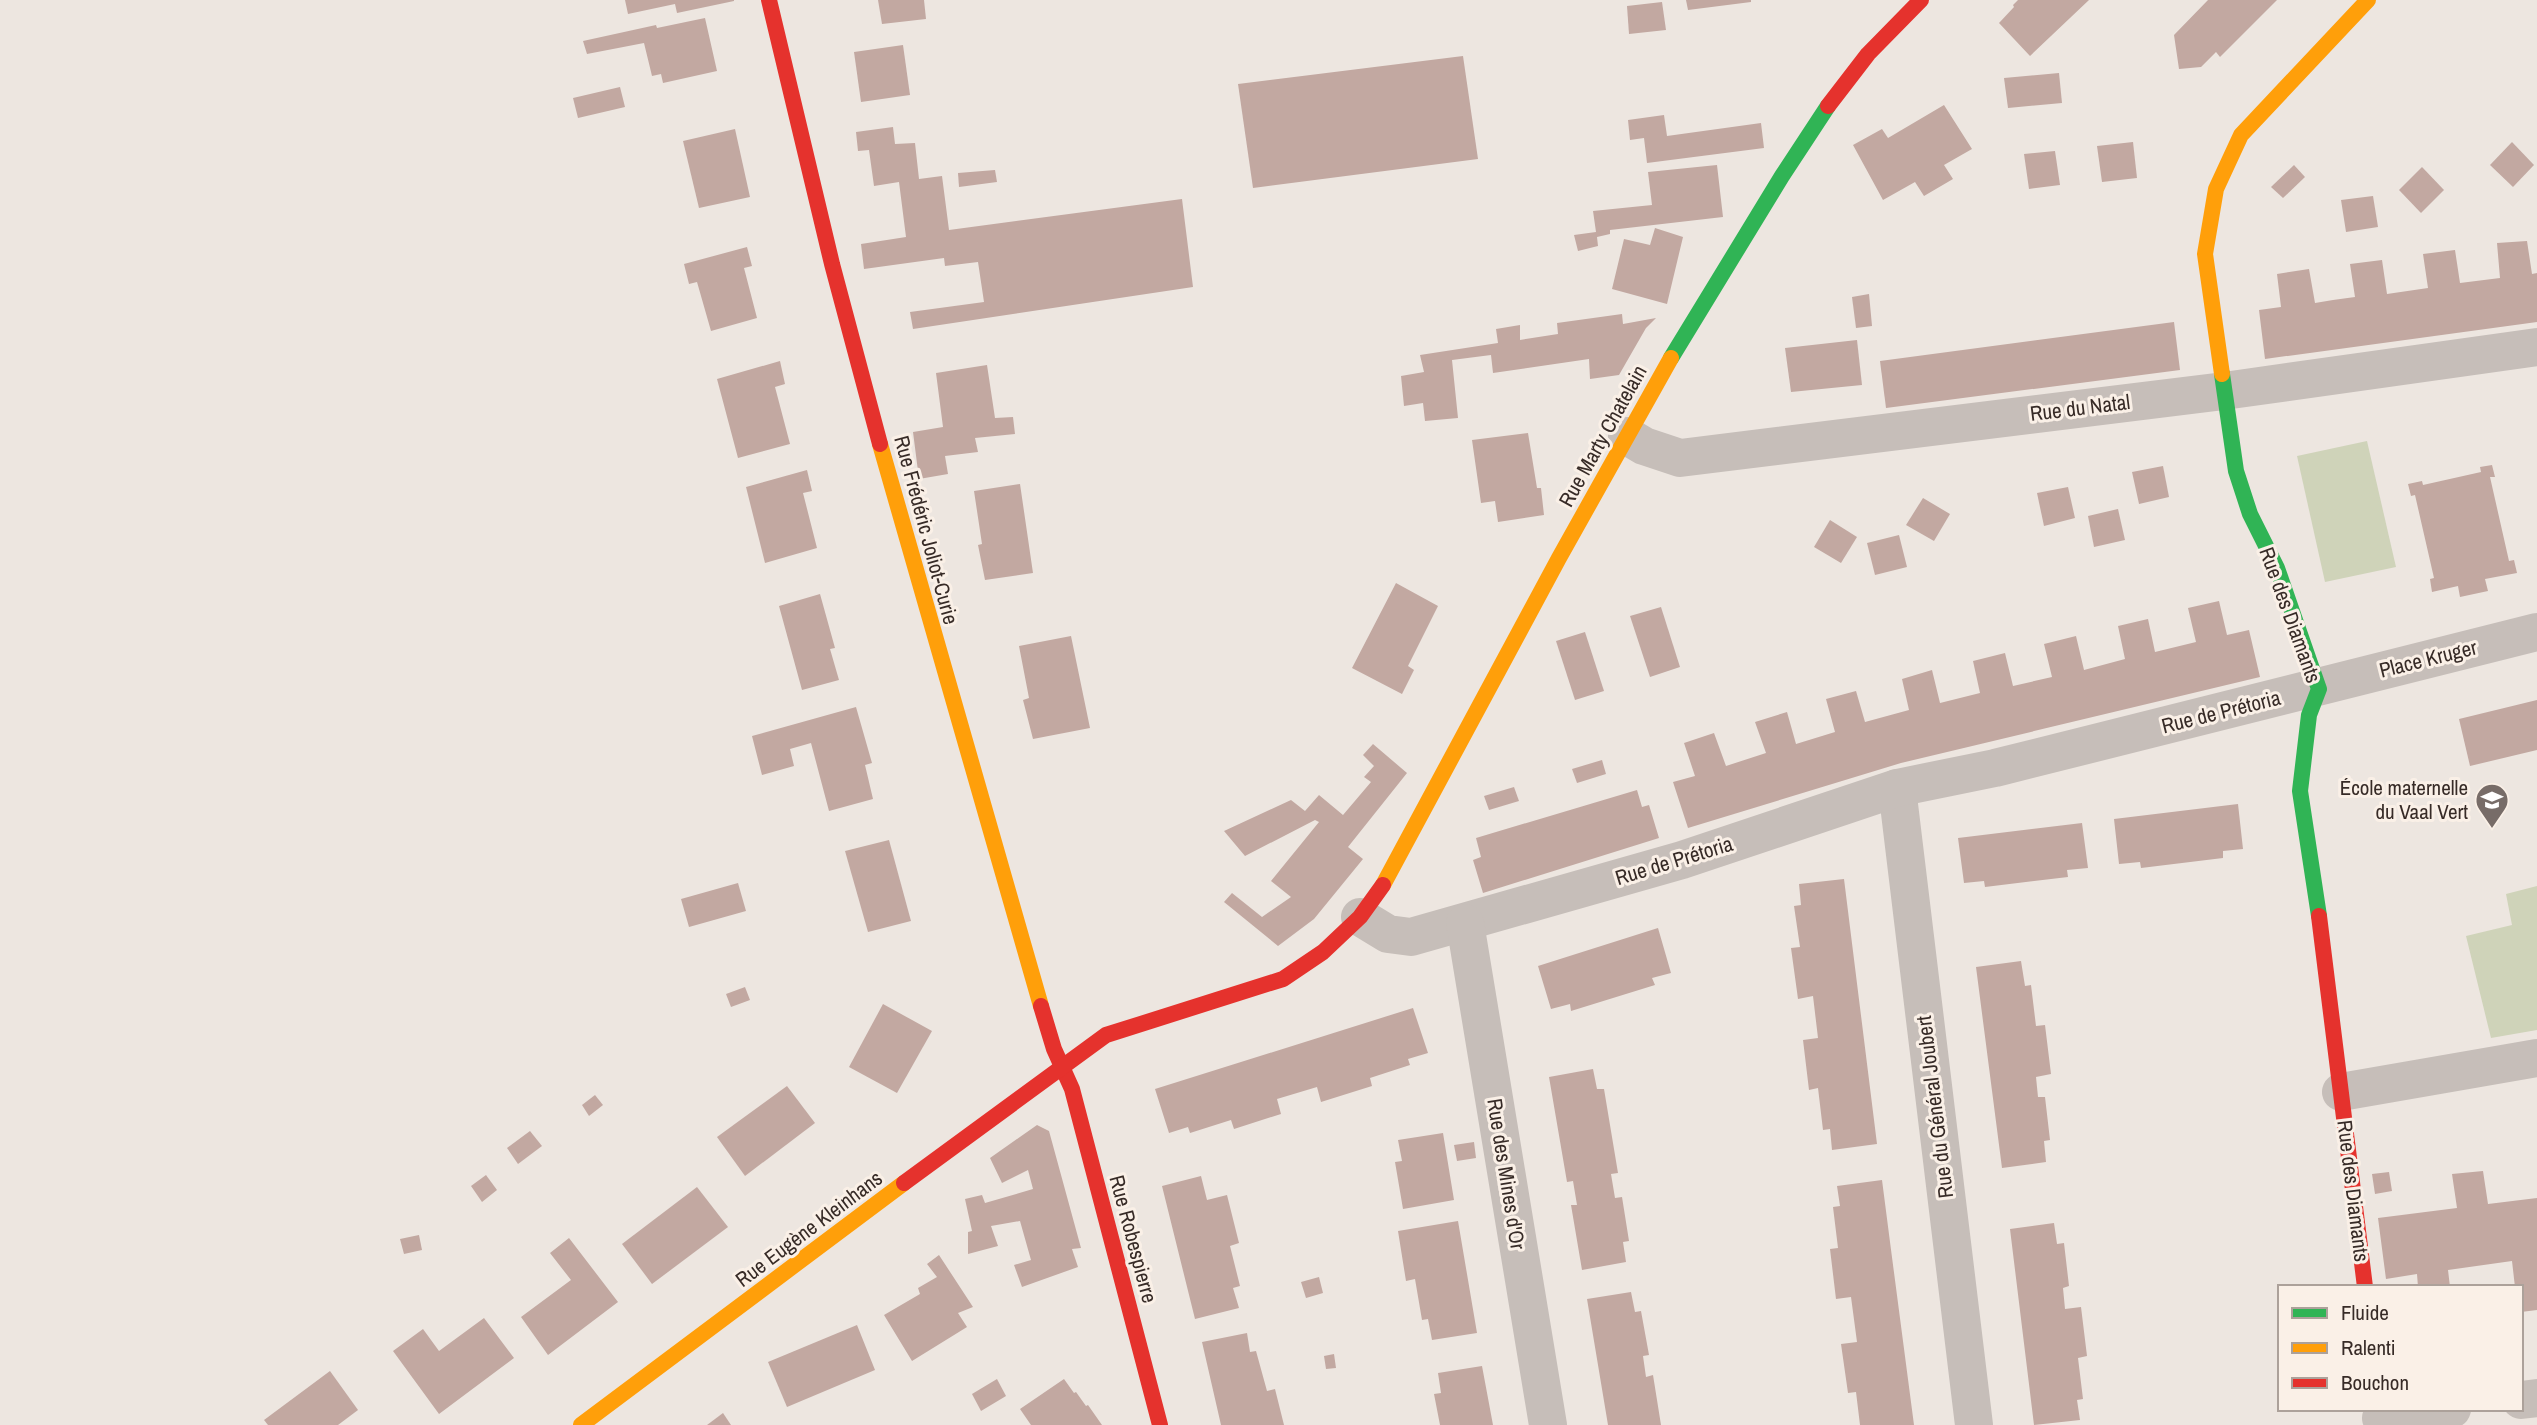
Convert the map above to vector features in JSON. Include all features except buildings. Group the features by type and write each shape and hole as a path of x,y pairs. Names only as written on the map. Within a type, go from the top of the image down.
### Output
{"street":[{"name":"Rue Frédéric Joliot-Curie","path":"769,0 802,150 943,673 1061,1066"},
{"name":"Rue Marty Chatelain","path":"1360,917 1386,882 1693,317 1830,99 1898,20 1921,0"},
{"name":"Rue des Diamants","path":"2365,1285 2300,792 2309,715 2319,688 2277,568 2250,514 2236,471 2205,254 2216,189 2241,135 2368,0"},
{"name":"Rue du Natal","path":"1627,436 1644,446 1680,458 2224,391 2537,347"},
{"name":"Place Kruger","path":"2319,688 2537,632"},
{"name":"Rue de Prétoria","path":"1360,917 1388,934 1411,937 1682,860 1897,788 1995,768 2319,688"},
{"name":"Rue du Général Joubert","path":"1897,788 1974,1425"},
{"path":"1061,1066 1106,1035 1283,979 1323,952 1360,917"},
{"name":"Rue des Mines d'Or","path":"1465,923 1548,1425"},
{"path":"2341,1092 2537,1059"},
{"name":"Rue Eugène Kleinhans","path":"581,1425 1061,1066"},
{"name":"Rue Robespierre","path":"1061,1066 1072,1089 1160,1425"},
{"path":"2381,1417 2434,1411"}],"green space":[{"path":"2367,441 2396,567 2325,582 2297,456"},
{"path":"2537,886 2537,1030 2491,1038 2466,936 2512,925 2506,894"}],"traffic: fast":[{"path":"1671,358 1828,106"},
{"path":"2222,374 2236,471 2250,514 2277,568 2319,689 2309,715 2300,791 2319,916"}],"traffic: slow":[{"path":"2222,374 2205,254 2216,189 2241,135 2368,0"},
{"path":"1383,885 1559,558 1671,358"},
{"path":"880,444 1041,1006"},
{"path":"581,1425 904,1183"}],"traffic: jam":[{"path":"769,0 832,264 880,444"},
{"path":"1828,106 1868,54 1921,0"},
{"path":"904,1183 1106,1035 1283,979 1323,952 1360,917 1383,885"},
{"path":"2319,916 2365,1285"},
{"path":"1041,1006 1054,1049 1072,1089 1160,1425"}],"place":[{"name":"École maternelle du Vaal Vert","path":"2492,830"}]}
